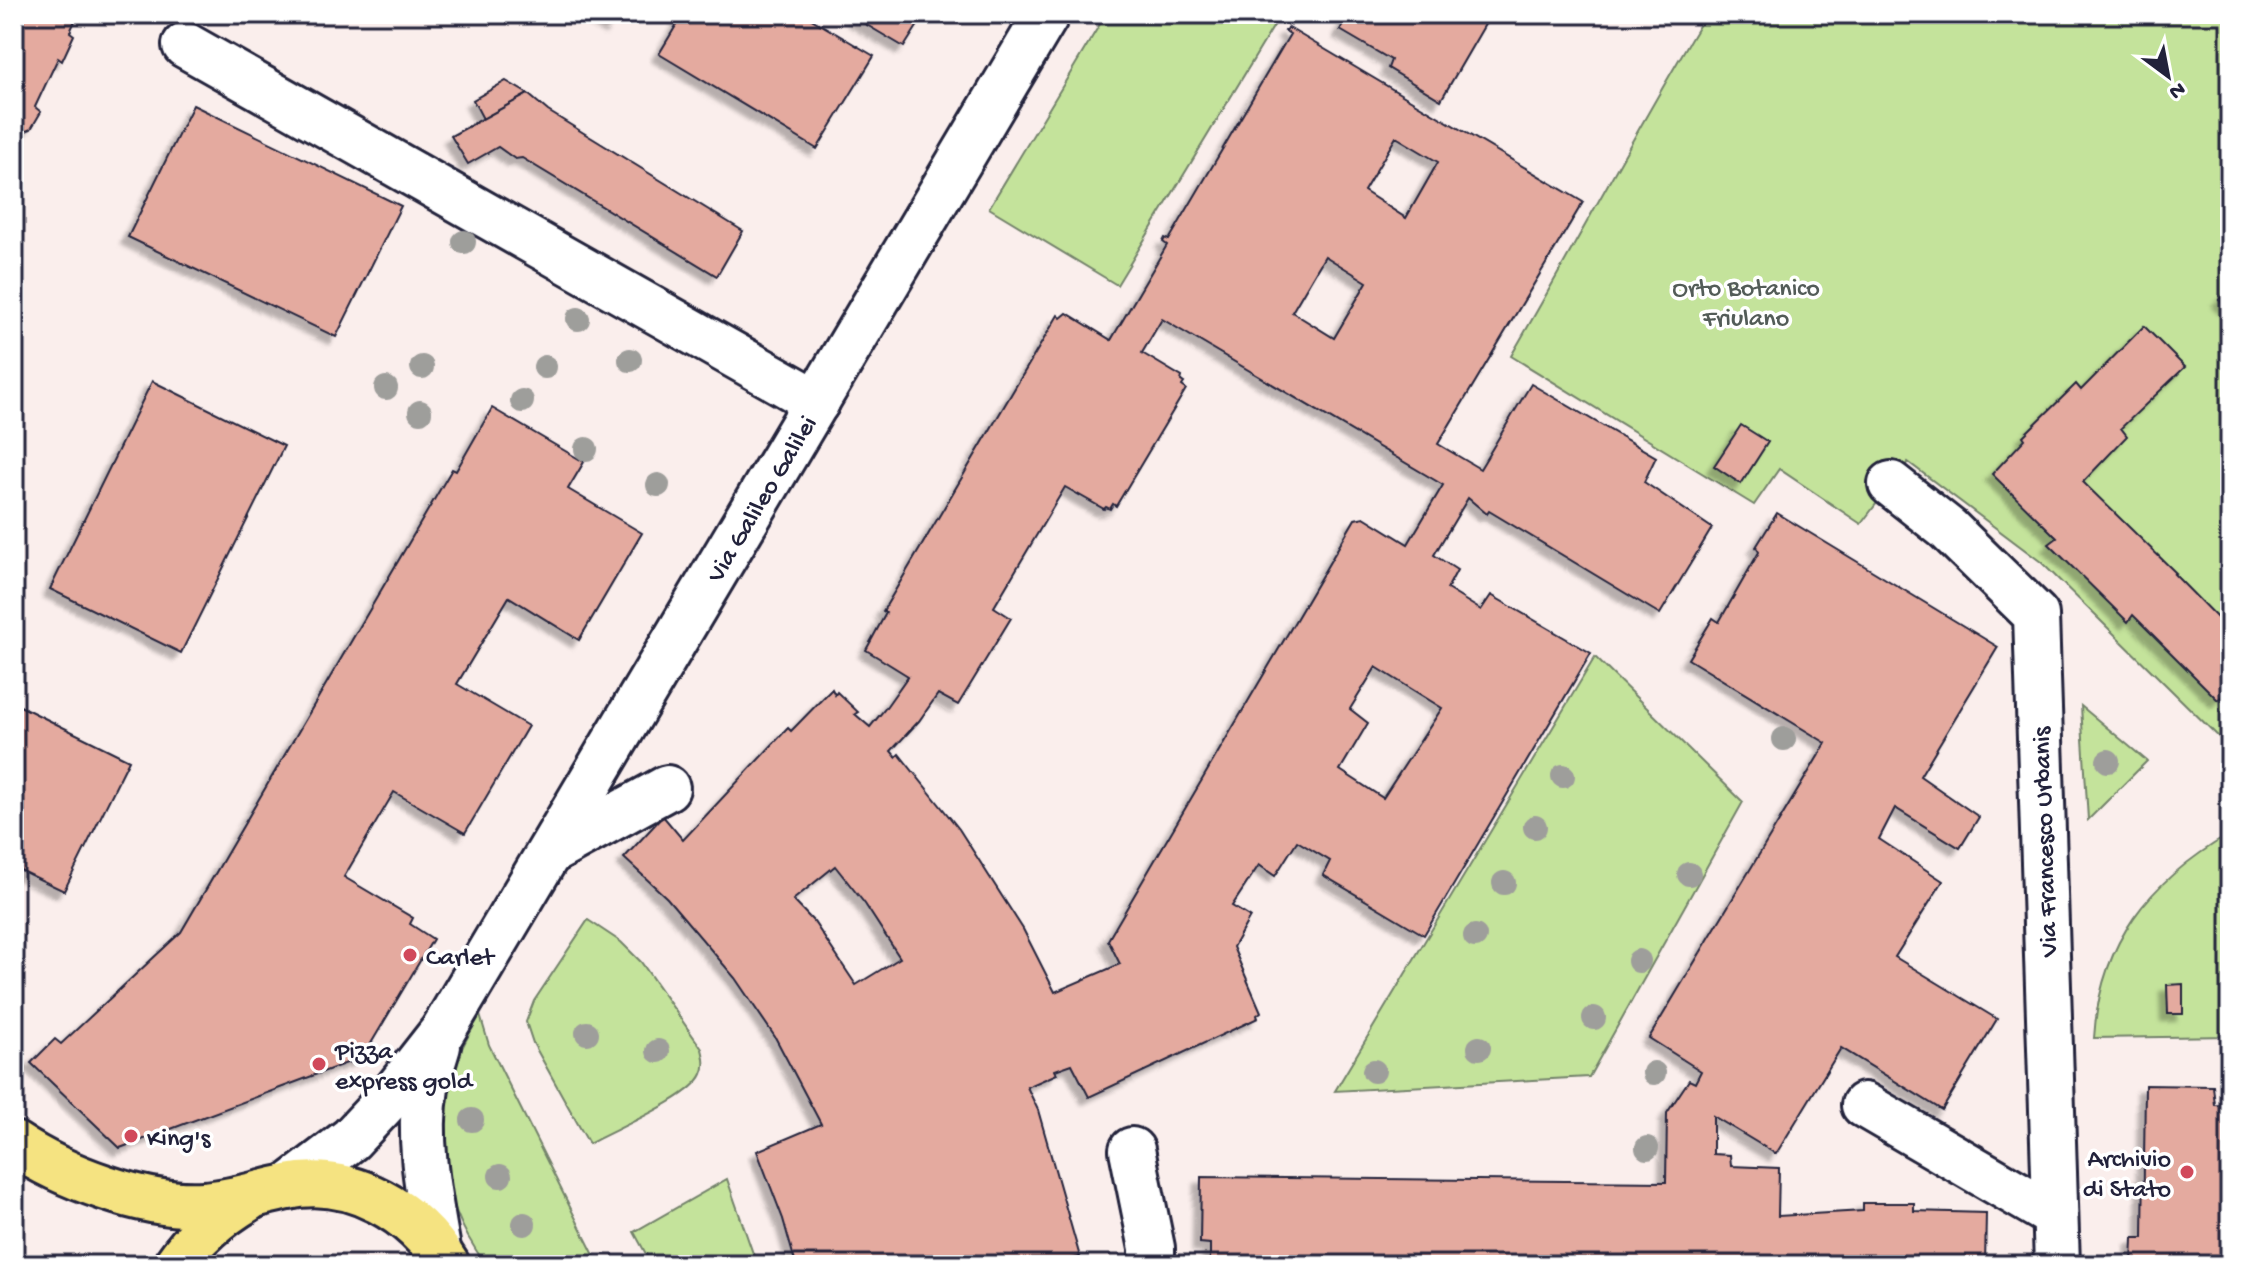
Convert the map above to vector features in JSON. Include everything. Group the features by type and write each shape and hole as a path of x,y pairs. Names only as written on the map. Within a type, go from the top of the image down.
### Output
{"main road":[{"path":"14,1144 72,1175 131,1195 202,1205 269,1192 330,1187 353,1190 375,1199 414,1224 443,1257"},
{"path":"176,1265 194,1239 220,1216 269,1192"}],"street":[{"name":"Via Galileo Galilei","path":"442,1032 1047,14"},
{"path":"185,45 817,402"},
{"name":"Via Francesco Urbanis","path":"1891,484 1948,529 2036,615 2057,1265"},
{"path":"550,853 667,788"},
{"path":"269,1192 351,1139 395,1092 442,1032"},
{"path":"442,1032 426,1089 423,1134 430,1204 443,1257"},
{"path":"1864,1105 2055,1216"},
{"path":"1132,1150 1152,1248 1152,1265"}],"green space":[{"path":"1106,14 1281,14 1117,285 989,208"},
{"name":"Orto Botanico Friulano","path":"1706,14 2230,14 2230,748 2041,562 1908,462 1861,524 1779,469 1754,505 1511,356"},
{"path":"1595,657 1743,802 1589,1077 1335,1091"},
{"path":"2081,706 2147,761 2088,820"},
{"path":"2230,834 2230,1036 2094,1038 2106,972 2134,918 2175,872"},
{"path":"588,920 621,942 641,962 702,1049 704,1065 702,1074 684,1093 589,1144 533,1043 526,1022 534,1001"},
{"path":"480,1015 489,1045 596,1259 594,1265 486,1265 462,1225 447,1173 446,1111 460,1053"},
{"path":"727,1179 757,1265 652,1265 634,1232"}],"building":[{"path":"14,14 78,14 70,32 74,35 62,61 58,58 35,107 41,112 31,129 14,136"},
{"path":"592,14 620,14 612,26"},
{"path":"683,14 803,14 874,56 817,149 659,54"},
{"path":"858,14 925,14 904,47 855,18"},
{"path":"1349,14 1491,14 1441,100 1388,68 1391,60 1340,30"},
{"path":"1289,28 1583,202 1438,444 1480,469 1531,384 1656,457 1644,482 1712,528 1660,614 1489,511 1487,514 1468,498 1434,555 1457,570 1447,589 1481,610 1491,595 1591,653 1424,935 1323,875 1330,861 1297,841 1275,876 1259,865 1232,906 1250,917 1233,947 1261,1012 1258,1018 1089,1097 1072,1064 1027,1087 1038,1110 1080,1257 1036,1265 796,1265 783,1219 757,1151 821,1124 775,1037 735,978 667,898 624,858 663,816 683,840 788,728 791,731 832,689 870,727 884,710 908,676 866,650 886,613 883,611 1058,315 1061,318 1067,313 1111,340 1167,245 1163,242 1165,238 1169,240 1290,34 1285,31","holes":["1396,137 1438,162 1406,218 1364,191","1325,256 1367,282 1334,338 1292,312","1162,319 1443,485 1408,544 1364,517 1355,519 1108,940 1120,964 1055,992 1023,929 959,829 899,754 896,757 891,751 919,721 938,694 958,705 1011,618 994,607 1065,487 1104,509 1110,509 1113,504 1116,506 1186,389 1182,386 1182,377 1142,353","1376,667 1442,708 1383,798 1340,770 1368,723 1350,709","835,866 865,904 900,958 856,985 814,922 793,900"]},
{"path":"506,81 528,94 483,119 473,100"},
{"path":"528,94 548,111 743,231 717,276 522,158 515,159 498,147 468,164 451,136"},
{"path":"193,105 401,206 336,337 128,237"},
{"path":"2230,289 2230,310 2219,300"},
{"path":"2144,326 2185,367 2121,428 2127,436 2083,482 2230,631 2230,688 2218,700 2133,615 2128,622 2049,544 2057,538 1992,474 2025,439 2023,436 2076,384 2081,390"},
{"path":"152,381 284,446 181,653 50,589"},
{"path":"492,408 584,462 568,489 642,533 579,640 509,597 457,684 528,726 465,833 394,792 344,877 413,918 410,924 433,939 363,1057 120,1148 31,1063 55,1039 61,1044 181,932 452,469 456,471"},
{"path":"1741,425 1768,442 1741,484 1714,466"},
{"path":"1777,513 1998,647 1920,776 1979,817 1960,848 1895,808 1879,839 1943,881 1895,957 1997,1019 1942,1110 1841,1048 1776,1154 1713,1116 1713,1154 1730,1155 1731,1166 1779,1168 1778,1216 1863,1211 1863,1203 1914,1203 1914,1211 1986,1213 1985,1265 1210,1265 1210,1244 1200,1243 1201,1177 1666,1182 1667,1113 1689,1080 1695,1083 1701,1071 1649,1038 1826,743 1688,659 1713,618 1719,622 1759,552 1756,547"},
{"path":"14,703 129,760 64,891 14,867"},
{"path":"2183,984 2183,1014 2168,1014 2167,985"},
{"name":"Archivio di Stato","path":"2145,1085 2213,1086 2215,1105 2230,1106 2230,1265 2132,1265 2133,1238 2143,1238"}],"place":[{"name":"Carlet","path":"410,955"},
{"name":"Pizza express gold","path":"319,1064"},
{"name":"King's","path":"131,1136"},
{"name":"Archivio di Stato","path":"2187,1172"}]}
